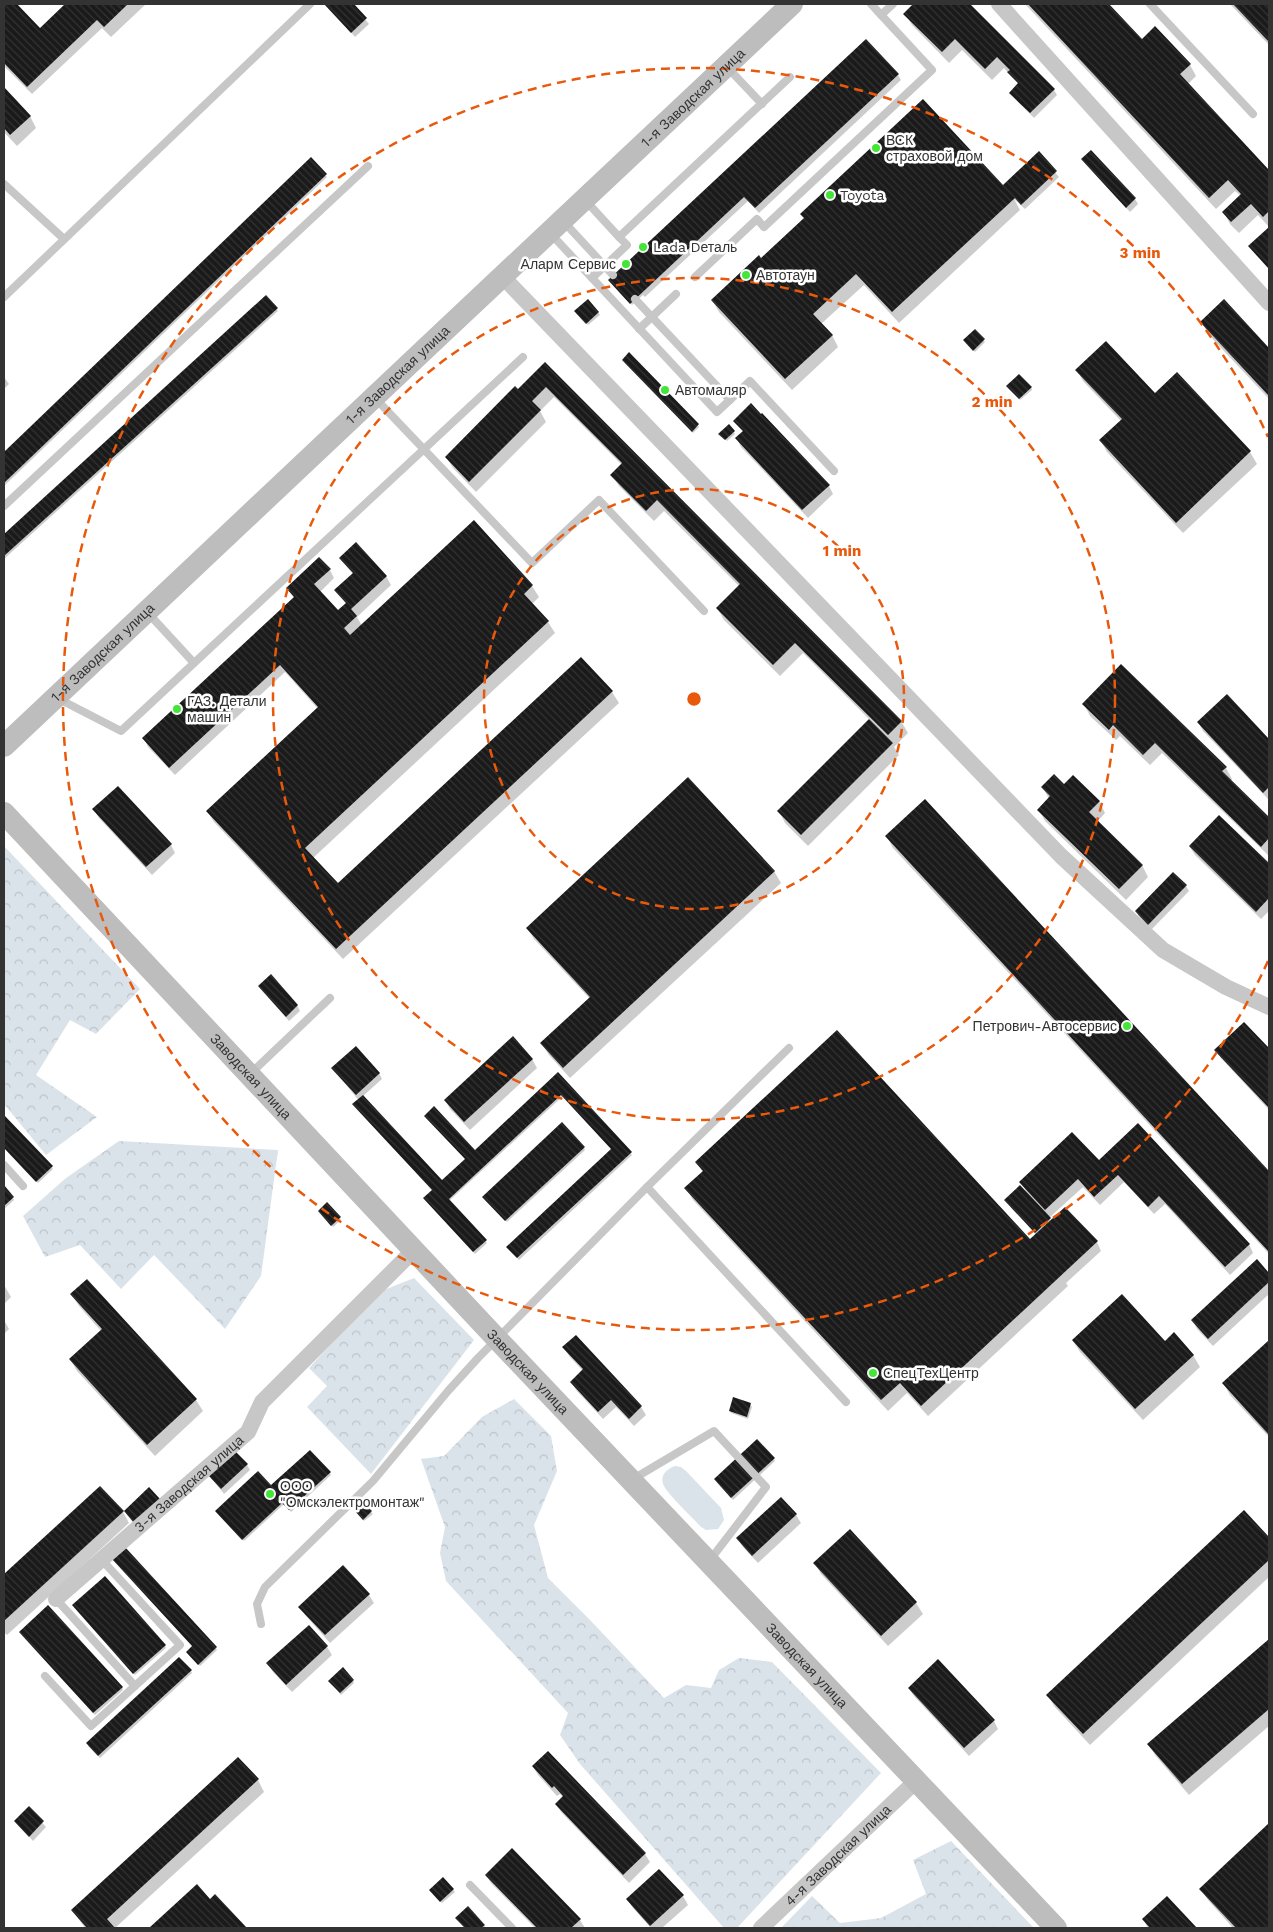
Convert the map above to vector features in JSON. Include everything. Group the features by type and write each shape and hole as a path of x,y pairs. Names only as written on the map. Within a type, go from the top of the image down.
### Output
{"main road":[{"name":"1-я Заводская улица","path":"4,746 373,396 503,277 792,4"},
{"name":"Заводская улица","path":"4,813 708,1562 1056,1928"}],"street":[{"path":"999,4 1269,303"},
{"path":"503,277 1061,856 1163,950 1226,986 1269,1007"},
{"name":"3-я Заводская улица","path":"56,1599 248,1432 262,1402 414,1250"},
{"name":"4-я Заводская улица","path":"761,1928 916,1781"}],"lane":[{"path":"4,297 310,4"},
{"path":"695,277 757,219 764,227 932,70 871,4"},
{"path":"881,15 893,4"},
{"path":"1150,4 1253,114"},
{"path":"726,66 762,104"},
{"path":"619,237 790,77"},
{"path":"4,506 368,166"},
{"path":"4,184 64,239"},
{"path":"584,200 627,246 592,278"},
{"path":"556,226 605,266 613,275"},
{"path":"556,226 592,278 717,412 750,381 834,471"},
{"path":"639,329 676,294"},
{"path":"635,299 730,400"},
{"path":"55,697 121,731 523,357"},
{"path":"373,396 532,563 598,500 704,611"},
{"path":"146,611 194,663"},
{"path":"249,1075 330,998"},
{"path":"261,1624 257,1604 265,1587 373,1481 448,1391 497,1338 789,1048"},
{"path":"5,1169 23,1186"},
{"path":"647,1187 846,1402"},
{"path":"631,1480 714,1431 766,1487 708,1562"},
{"path":"45,1676 91,1726 180,1646 101,1559"},
{"path":"56,1599 135,1686"},
{"path":"470,1885 512,1928"}],"green space":[{"path":"4,846 140,989 96,1034 70,1020 36,1075 97,1117 46,1155 4,1104"},
{"path":"119,1141 278,1150 261,1276 225,1329 154,1255 121,1289 80,1245 45,1257 23,1216 66,1178"},
{"path":"414,1278 474,1340 371,1474 307,1407 327,1386 309,1368 379,1292"},
{"path":"514,1399 551,1436 557,1471 534,1525 548,1578 664,1698 686,1685 711,1688 719,1670 739,1658 772,1662 881,1773 737,1928 724,1928 580,1764 560,1735 568,1713 446,1581 440,1553 445,1527 421,1459 444,1456 482,1417"},
{"path":"675,1466 681,1467 686,1471 721,1508 724,1520 718,1529 706,1530 701,1527 665,1488 662,1481 663,1475"},
{"path":"951,1841 1034,1928 781,1928 812,1896 840,1923 881,1918 926,1894 913,1860"}],"building":[{"path":"4,4 17,4 40,28 65,4 128,4 104,27 97,20 27,87 4,63"},
{"path":"324,4 354,4 367,18 351,33"},
{"path":"913,4 970,4 1055,89 1030,113 1009,93 1018,83 1007,72 1010,70 997,57 985,69 955,39 942,52 903,14"},
{"path":"1028,4 1109,4 1142,39 1155,26 1191,64 1180,74 1269,170 1269,211 1263,217 1251,204 1231,222 1222,212 1241,194 1228,180 1209,198"},
{"path":"1233,4 1269,4 1269,42"},
{"path":"866,39 899,74 755,208 744,197 630,304 608,280"},
{"path":"4,87 31,116 10,135 4,128"},
{"path":"923,99 1003,185 1039,151 1057,171 1021,205 1015,198 892,312 856,274 813,314 833,335 785,379 711,300 759,255 761,258 804,218 800,214"},
{"path":"1091,150 1136,198 1126,208 1081,159"},
{"path":"311,157 327,174 4,483 4,452"},
{"path":"1269,227 1269,269 1248,246"},
{"path":"266,295 278,308 4,556 4,534"},
{"path":"588,299 599,312 586,324 574,311"},
{"path":"1224,299 1269,348 1269,396 1200,322"},
{"path":"975,329 985,339 973,351 963,340"},
{"path":"1106,341 1155,393 1177,372 1251,451 1176,523 1099,440 1122,419 1075,370"},
{"path":"629,352 699,424 692,432 622,360"},
{"path":"545,362 902,721 888,735 795,643 773,665 716,608 740,584 657,500 646,511 610,475 622,463 546,387 532,401 541,410 469,482 445,457 515,386 518,389"},
{"path":"1019,374 1032,387 1019,399 1006,386"},
{"path":"751,403 830,485 802,510 735,438 743,431 733,421"},
{"path":"729,424 735,431 725,440 718,434"},
{"path":"474,520 533,585 524,594 549,621 305,848 338,883 581,657 613,691 336,949 206,811 318,707 280,665 169,768 142,738 294,597 286,588 319,557 331,569 314,584 338,610 346,603 334,590 353,573 339,558 356,542 387,576 351,609 357,616 344,628 350,635"},
{"path":"1121,664 1227,767 1222,771 1269,817 1269,838 1261,847 1155,743 1143,755 1113,725 1109,730 1082,704"},
{"path":"1227,694 1269,739 1269,787 1263,793 1197,722"},
{"path":"869,719 893,743 801,835 777,811"},
{"path":"1054,774 1064,784 1073,775 1100,801 1089,812 1143,865 1119,889 1037,810 1050,796 1041,787"},
{"path":"688,777 775,871 563,1068 540,1043 590,997 526,928"},
{"path":"118,786 172,844 146,867 92,809"},
{"path":"925,799 1269,1171 1269,1252 885,836"},
{"path":"1219,815 1269,863 1269,898 1256,912 1189,846"},
{"path":"1173,872 1187,885 1148,925 1135,911"},
{"path":"271,974 298,1005 286,1017 258,986"},
{"path":"1244,1022 1269,1048 1269,1108 1214,1050"},
{"path":"837,1030 1030,1239 1065,1207 1098,1241 921,1406 900,1383 881,1400 684,1188 703,1171 695,1162"},
{"path":"513,1036 533,1059 464,1122 444,1100"},
{"path":"356,1046 380,1073 356,1095 331,1068"},
{"path":"558,1072 632,1152 517,1258 506,1247 611,1149 561,1095 449,1199 487,1240 473,1252 423,1198 432,1190 352,1104 363,1095 442,1180 465,1159 424,1116 434,1106 475,1150"},
{"path":"4,1115 53,1166 36,1182 4,1148"},
{"path":"562,1122 585,1147 505,1221 482,1197"},
{"path":"1138,1123 1250,1244 1225,1267 1159,1196 1148,1207 1118,1175 1094,1197 1078,1179 1045,1210 1019,1182 1072,1132 1099,1160"},
{"path":"4,1185 14,1197 4,1206"},
{"path":"1020,1185 1051,1218 1035,1233 1004,1200"},
{"path":"327,1202 341,1217 331,1226 318,1211"},
{"path":"1257,1259 1269,1273 1269,1282 1208,1339 1191,1320"},
{"path":"87,1279 197,1399 147,1445 69,1359 102,1329 70,1294"},
{"path":"1122,1294 1165,1341 1174,1332 1194,1355 1135,1409 1072,1340"},
{"path":"576,1335 642,1406 629,1419 611,1400 598,1412 570,1382 583,1369 562,1347"},
{"path":"1269,1340 1269,1435 1222,1383"},
{"path":"733,1397 751,1403 747,1417 729,1411"},
{"path":"757,1439 775,1458 731,1498 714,1479"},
{"name":"ООО \"Омскэлектромонтаж\"","path":"310,1450 331,1472 289,1510 282,1503 242,1540 215,1511 258,1471 271,1485"},
{"path":"235,1451 248,1464 221,1489 208,1475"},
{"path":"100,1486 124,1511 4,1621 4,1574"},
{"path":"149,1487 160,1499 134,1523 124,1511"},
{"path":"781,1497 797,1514 752,1556 736,1538"},
{"path":"363,1501 372,1511 363,1520 354,1510"},
{"path":"1244,1510 1269,1537 1269,1560 1083,1734 1046,1695"},
{"path":"850,1529 917,1602 881,1636 813,1563"},
{"path":"125,1547 217,1647 198,1665 186,1652 192,1646 112,1559"},
{"path":"343,1565 370,1594 325,1635 298,1607"},
{"path":"105,1576 166,1645 133,1674 72,1605"},
{"path":"48,1605 123,1687 93,1713 19,1632"},
{"path":"309,1625 328,1646 286,1685 266,1663"},
{"path":"1269,1639 1269,1709 1182,1784 1147,1744"},
{"path":"179,1657 192,1670 98,1756 86,1743"},
{"path":"938,1659 995,1720 964,1748 908,1688"},
{"path":"343,1667 354,1680 340,1693 328,1681"},
{"path":"548,1751 646,1853 623,1875 555,1804 563,1796 554,1786 552,1788 532,1766"},
{"path":"238,1757 259,1779 107,1919 115,1928 87,1928 71,1910"},
{"path":"29,1806 44,1821 29,1837 14,1821"},
{"path":"1269,1823 1269,1928 1236,1928 1199,1889"},
{"path":"512,1848 581,1919 571,1928 537,1928 485,1875"},
{"path":"659,1869 684,1895 650,1926 626,1899"},
{"path":"443,1877 454,1889 440,1902 429,1890"},
{"path":"197,1884 210,1899 215,1894 247,1928 149,1928"},
{"path":"1167,1896 1197,1928 1150,1928 1142,1919"},
{"path":"468,1906 485,1925 481,1928 465,1928 455,1918"}],"place":[{"name":"ВСК страховой дом","path":"876,148"},
{"name":"Toyota","path":"830,195"},
{"name":"Lada Dеталь","path":"643,247"},
{"name":"Аларм Сервис","path":"626,264"},
{"name":"Автотаун","path":"746,275"},
{"name":"Автомаляр","path":"665,390"},
{"name":"ГАЗ. Детали машин","path":"177,709"},
{"name":"Петрович-Автосервис","path":"1127,1026"},
{"name":"СпецТехЦентр","path":"873,1373"},
{"name":"ООО \"Омскэлектромонтаж\"","path":"270,1494"}]}
